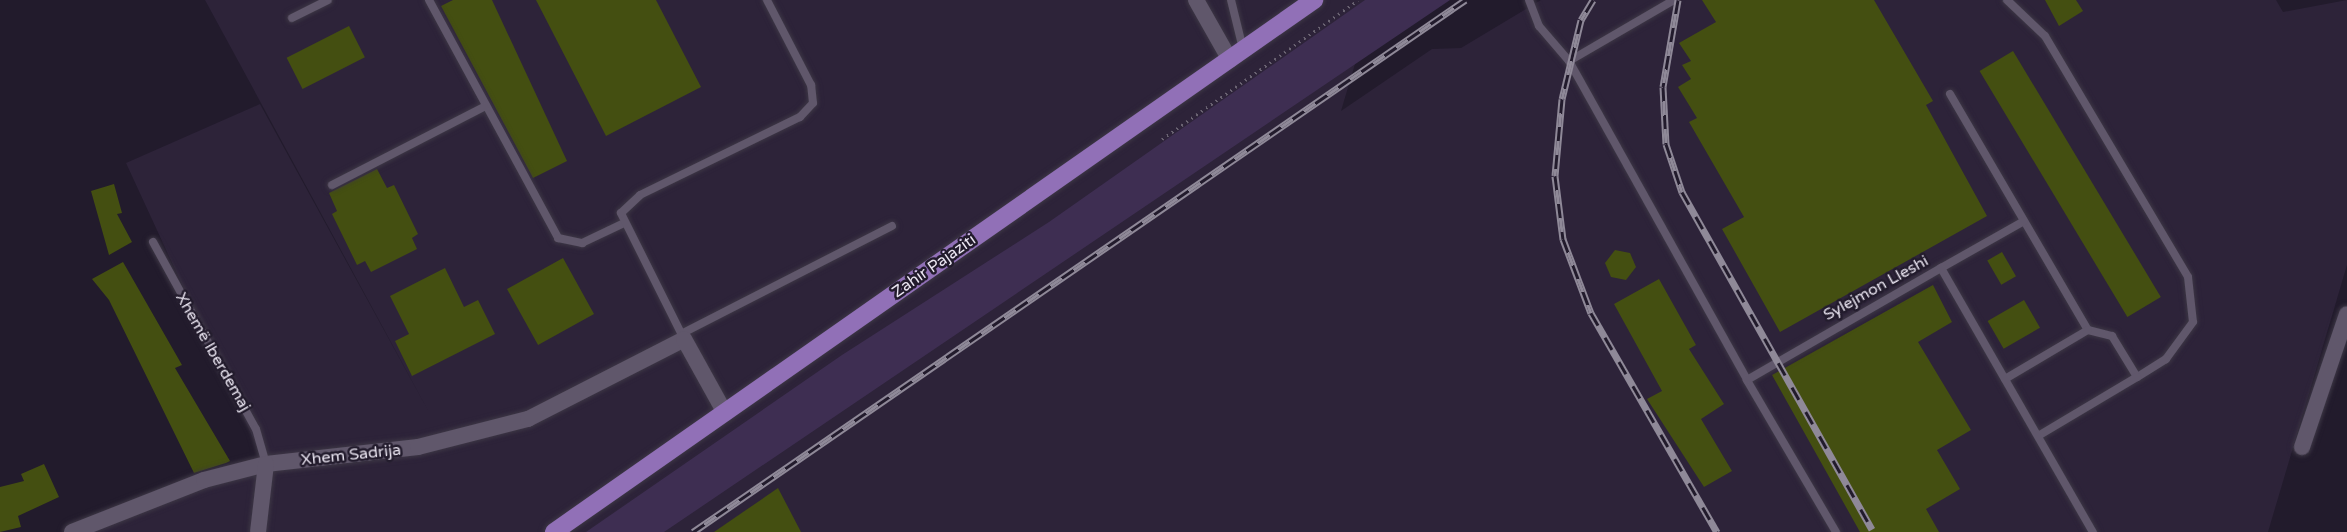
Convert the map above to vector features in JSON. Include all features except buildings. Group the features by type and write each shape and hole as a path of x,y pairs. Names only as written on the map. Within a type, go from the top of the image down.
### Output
{"main road":[{"name":"Zahir Pajaziti","path":"554,532 1314,0"}],"street":[{"path":"1196,0 1236,55"},
{"path":"2302,447 2347,315"},
{"path":"682,336 725,413"},
{"name":"Xhem Sadrija","path":"266,464 378,454 528,419 682,336"},
{"path":"72,532 204,480 266,464"},
{"name":"Xhemë Iberdemaj","path":"258,532 266,464"}],"lane":[{"path":"292,18 328,0"},
{"path":"429,0 484,107 558,238 582,243 622,224"},
{"path":"767,0 811,85 813,103 800,117 628,203 622,224 682,336 892,226"},
{"path":"1231,0 1236,55"},
{"path":"1529,0 1539,26 1569,61 1747,380 1836,532"},
{"path":"1569,61 1674,0"},
{"path":"2007,0 2044,36 2188,277 2193,322 2166,358 2038,436"},
{"path":"1950,94 2088,330"},
{"path":"332,185 484,107"},
{"path":"1941,268 2024,221"},
{"name":"Xhemë Iberdemaj","path":"153,242 256,429 266,464"},
{"name":"Sylejmon Lleshi","path":"1747,380 1941,268 2093,532"},
{"path":"2005,379 2088,330 2112,336 2137,377"}],"path":[{"path":"1162,140 1358,0"}],"shaded area":[{"path":"205,0 1374,0 1341,111 1432,49 1461,48 1541,0 2276,0 2283,12 2347,0 2347,265 2268,532 72,532 265,464 126,163 260,104 430,414"},
{"path":"1365,0 1450,0 664,532 586,532 842,355 1049,222"}],"railway":[{"path":"693,532 1465,0"},
{"path":"1593,0 1581,20 1562,99 1555,176 1563,239 1591,313 1717,532"},
{"path":"1678,0 1663,87 1666,144 1682,192 1872,529"}]}
